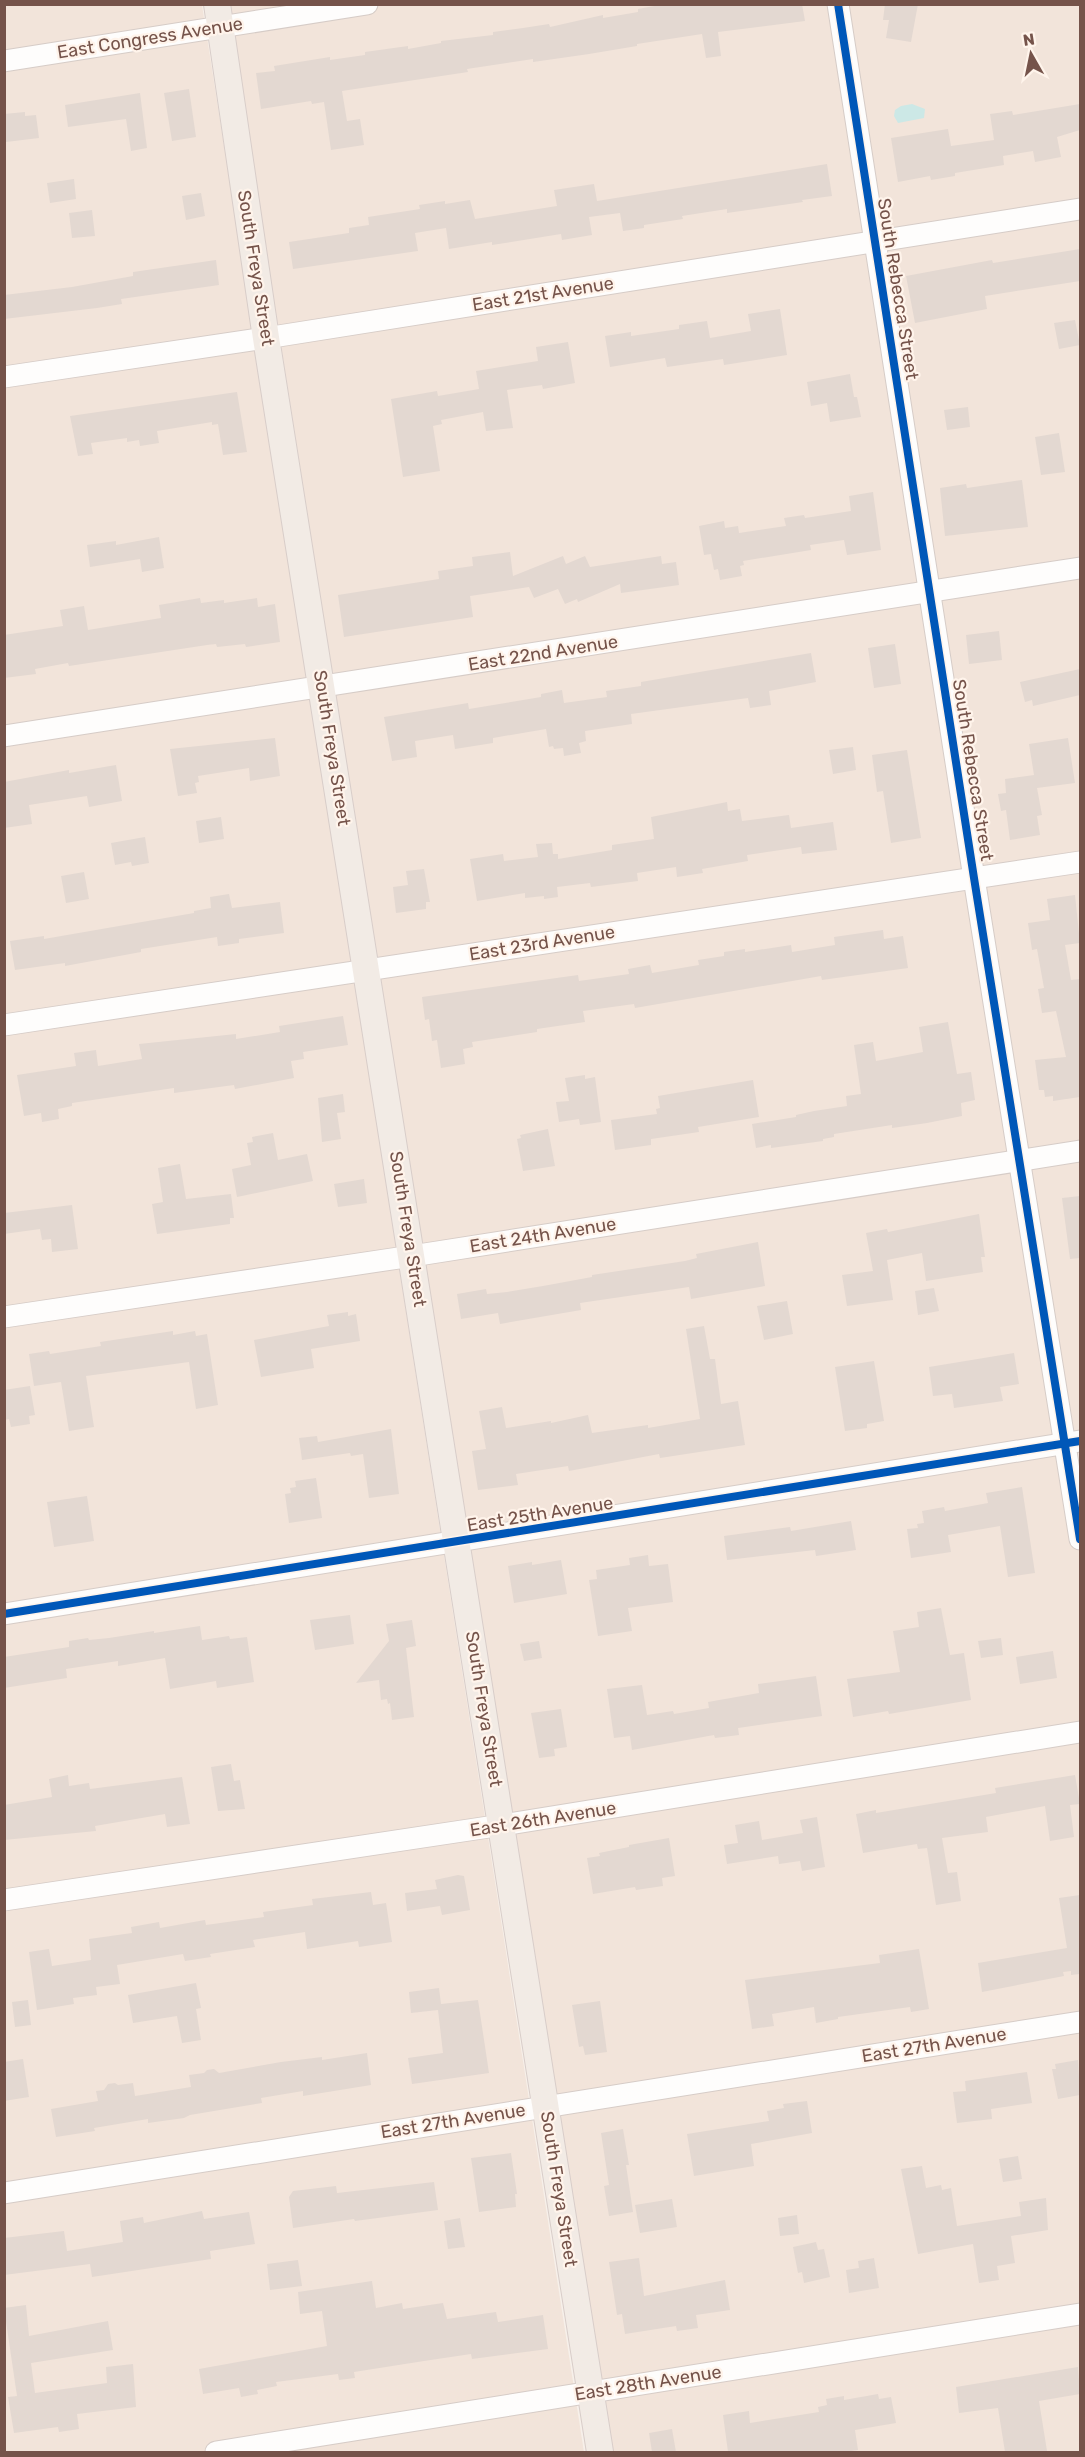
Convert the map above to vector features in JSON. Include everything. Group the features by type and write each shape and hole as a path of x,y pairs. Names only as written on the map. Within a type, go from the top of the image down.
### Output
{"main road":[{"name":"South Freya Street","path":"218,16 266,338 323,687 600,2452"}],"street":[{"name":"East Congress Avenue","path":"4,61 218,16 367,4"},
{"name":"South Rebecca Street","path":"838,4 974,878 1021,1160 1073,1443 1080,1539"},
{"name":"East 21st Avenue","path":"4,377 266,338 1080,209"},
{"name":"East 22nd Avenue","path":"4,736 1080,568"},
{"name":"East 23rd Avenue","path":"4,1025 1080,862"},
{"name":"East 24th Avenue","path":"4,1317 412,1256 1080,1151"},
{"name":"East 25th Avenue","path":"4,1614 1073,1443"},
{"name":"East 26th Avenue","path":"4,1900 502,1825 1080,1732"},
{"name":"East 27th Avenue","path":"4,2193 1080,2022"},
{"name":"East 28th Avenue","path":"216,2452 1080,2314"}],"shaded area":[{"path":"5,5 202,5 584,2452 5,2452"},
{"path":"230,5 1080,5 1080,2452 612,2452 274,301"}],"water":[{"path":"912,104 925,109 924,118 898,123 894,116 895,110"}],"building":[{"path":"665,4 802,4 805,21 718,32 721,56 706,58 702,34 589,54 533,62 533,59 467,69 468,72 342,91 347,121 360,119 364,145 331,150 324,102 312,104 311,101 261,109 256,73 275,71 274,66 330,57 330,60 365,55 365,52 408,46 408,49 441,43 441,41 493,35 493,32 549,24 550,27 603,15 603,18 638,12 638,9"},
{"path":"885,4 918,4 911,42 886,38 889,20 883,20"},
{"path":"189,89 196,137 172,141 164,93"},
{"path":"140,93 147,148 131,151 126,119 68,127 65,105"},
{"path":"1080,104 1080,130 1057,137 1061,157 1035,162 1033,151 1003,156 1004,165 955,173 955,176 931,180 930,176 898,182 891,138 948,129 951,146 994,140 990,114 1012,111 1013,115"},
{"path":"25,112 25,116 36,115 39,138 6,142 4,114"},
{"path":"827,164 832,196 802,200 803,202 727,213 727,209 682,216 683,219 623,231 620,213 589,217 592,235 562,240 561,234 449,249 446,228 415,233 418,251 293,269 289,242 349,233 349,228 369,225 368,217 420,209 419,205 470,200 475,219 557,206 554,190 594,184 597,201"},
{"path":"74,179 76,199 50,203 47,183"},
{"path":"201,193 205,216 186,220 182,196"},
{"path":"92,210 95,236 72,238 69,213"},
{"path":"1080,249 1080,281 985,296 987,309 915,323 906,276 992,260 993,263"},
{"path":"216,260 219,285 121,299 122,304 97,308 4,319 4,295 72,287 133,276 133,272"},
{"path":"780,309 787,355 724,365 723,359 667,367 665,358 610,367 605,336 631,332 631,336 679,329 679,325 707,321 710,338 751,331 748,314"},
{"path":"1075,320 1080,345 1059,349 1054,323"},
{"path":"568,342 575,383 543,389 542,385 507,390 513,428 486,431 483,412 441,420 442,424 433,426 440,471 403,477 391,399 437,391 438,396 479,389 476,371 538,361 536,347"},
{"path":"850,374 854,397 857,397 861,417 830,422 827,403 811,406 807,382"},
{"path":"237,392 247,452 223,455 218,424 212,425 212,422 157,431 159,443 140,446 139,440 127,442 127,438 91,443 93,454 78,456 70,416"},
{"path":"968,407 970,427 947,430 944,410"},
{"path":"1059,433 1065,472 1041,475 1035,437"},
{"path":"1022,480 1028,527 945,536 940,488 966,484 967,488"},
{"path":"873,492 881,550 847,555 844,540 810,545 811,550 743,561 744,565 740,566 742,576 720,580 718,569 714,570 711,554 704,555 699,526 724,521 725,528 738,526 739,533 786,526 784,518 804,515 805,518 851,511 849,496"},
{"path":"159,537 164,568 142,572 140,559 90,567 87,545 116,541 116,545"},
{"path":"510,552 513,576 563,556 566,564 585,556 590,567 661,556 662,564 676,562 679,585 621,593 620,584 578,602 577,599 565,604 558,589 534,598 529,587 470,596 473,617 344,637 338,595 439,579 438,571 473,566 472,557"},
{"path":"200,598 201,603 224,600 224,603 257,598 258,607 275,604 280,642 246,647 245,644 217,647 216,644 69,666 68,663 35,669 36,674 4,678 4,635 63,626 60,610 84,606 88,630 161,618 159,605"},
{"path":"999,631 1002,660 969,664 966,635"},
{"path":"895,644 901,684 874,688 868,648"},
{"path":"811,653 816,682 769,691 771,705 750,708 748,698 631,714 632,724 585,731 586,741 579,743 581,753 564,756 563,748 549,747 546,729 493,738 493,743 455,749 453,735 415,741 417,757 392,761 384,717 468,703 469,709 541,697 541,694 562,690 564,703 607,697 606,691 641,686 641,682"},
{"path":"1080,669 1080,695 1033,706 1032,700 1025,702 1020,682"},
{"path":"275,738 280,776 250,781 249,768 198,776 199,782 195,783 197,793 178,796 170,749"},
{"path":"1068,738 1075,783 1037,788 1042,815 1037,816 1040,835 1010,840 1006,810 1001,811 998,794 1006,793 1005,779 1034,775 1029,744"},
{"path":"853,747 856,770 833,774 829,750"},
{"path":"907,750 921,838 891,843 883,791 877,792 872,755"},
{"path":"116,765 122,801 89,807 87,796 29,805 32,824 4,828 4,782 69,770 69,773"},
{"path":"727,802 728,811 740,809 742,821 789,815 791,828 833,822 837,850 802,854 801,847 747,855 748,861 702,869 703,873 677,877 676,867 637,873 638,881 591,887 590,883 557,887 558,897 525,898 525,893 477,901 470,859 503,854 504,861 538,857 536,844 552,843 553,854 558,854 558,859 612,850 612,845 654,839 651,817"},
{"path":"221,817 224,839 199,843 196,821"},
{"path":"145,837 149,863 132,866 131,862 115,865 111,843"},
{"path":"424,869 430,902 426,902 426,909 396,913 393,887 408,885 406,871"},
{"path":"84,872 89,899 66,903 61,876"},
{"path":"229,894 232,908 280,902 284,933 239,939 239,943 218,946 217,937 141,949 141,952 65,966 65,963 15,970 10,941 44,936 44,939 194,913 194,911 211,908 210,897"},
{"path":"1075,895 1080,943 1065,945 1071,980 1080,979 1080,1097 1053,1101 1053,1096 1045,1097 1044,1090 1039,1090 1035,1060 1066,1057 1056,1011 1042,1013 1038,989 1044,988 1037,949 1032,950 1028,923 1050,920 1047,899"},
{"path":"883,930 884,939 903,936 908,968 822,980 821,976 635,1008 634,1004 583,1011 585,1022 472,1042 473,1047 463,1049 465,1064 441,1068 437,1040 432,1041 429,1019 425,1020 422,997 578,975 579,981 629,974 628,969 650,965 652,973 699,965 698,960 724,956 724,952 745,949 745,952 791,945 792,952 835,945 834,937"},
{"path":"343,1016 348,1045 303,1052 304,1059 291,1061 294,1078 235,1089 234,1085 174,1093 174,1088 72,1103 72,1106 58,1109 59,1119 42,1122 41,1113 24,1116 17,1075 76,1066 74,1053 96,1050 98,1066 142,1059 139,1044 236,1034 236,1039 280,1032 279,1026"},
{"path":"948,1022 957,1074 971,1072 975,1100 961,1103 962,1116 892,1128 892,1125 834,1134 834,1137 823,1139 823,1141 756,1148 752,1124 847,1106 846,1096 861,1094 854,1045 873,1042 876,1061 923,1052 919,1027"},
{"path":"585,1075 585,1079 595,1077 601,1122 580,1125 579,1119 559,1122 556,1102 569,1101 565,1078"},
{"path":"753,1080 759,1117 698,1127 699,1132 651,1139 651,1145 615,1150 611,1120 657,1114 656,1109 660,1108 658,1096"},
{"path":"343,1094 345,1112 337,1113 341,1139 322,1142 318,1098"},
{"path":"548,1129 555,1166 523,1171 517,1139 521,1138 520,1135"},
{"path":"273,1133 278,1160 307,1154 313,1181 237,1197 232,1169 251,1165 247,1143 253,1142 252,1137"},
{"path":"180,1164 186,1199 231,1194 234,1218 230,1218 230,1224 157,1234 152,1204 163,1202 158,1168"},
{"path":"364,1179 367,1203 338,1207 334,1184"},
{"path":"1080,1196 1080,1258 1070,1259 1062,1198"},
{"path":"72,1205 78,1249 52,1252 51,1239 42,1240 40,1229 4,1234 4,1213"},
{"path":"979,1214 985,1257 981,1257 983,1272 926,1281 922,1253 887,1260 893,1300 847,1306 842,1275 873,1271 866,1233 887,1229 888,1232"},
{"path":"758,1242 765,1286 691,1299 689,1287 580,1303 581,1310 500,1324 498,1313 461,1319 457,1294 486,1289 487,1294 543,1286 592,1277 592,1275 685,1261 697,1258 696,1254"},
{"path":"934,1288 939,1311 918,1315 915,1291"},
{"path":"787,1301 793,1334 764,1340 757,1306"},
{"path":"348,1312 348,1316 356,1314 360,1341 311,1349 314,1368 261,1377 254,1340 329,1326 327,1315"},
{"path":"704,1326 710,1359 715,1359 721,1404 738,1401 745,1445 660,1458 659,1454 569,1471 568,1466 516,1474 518,1485 478,1490 472,1451 486,1449 479,1411 502,1407 506,1428 551,1421 551,1423 588,1415 592,1433 648,1425 648,1428 700,1419 686,1329"},
{"path":"173,1331 173,1335 195,1331 196,1336 207,1334 218,1405 196,1409 189,1362 86,1376 94,1427 69,1431 61,1382 34,1386 29,1354 49,1351 50,1354 101,1346 100,1342"},
{"path":"1014,1353 1019,1384 1000,1387 1003,1401 954,1408 952,1394 933,1396 929,1367"},
{"path":"874,1361 884,1421 867,1424 867,1428 845,1431 835,1367"},
{"path":"30,1386 35,1415 29,1416 30,1424 11,1427 9,1419 4,1420 4,1390"},
{"path":"391,1429 399,1494 369,1498 363,1454 351,1456 350,1453 302,1460 299,1438 317,1436 318,1442"},
{"path":"316,1478 322,1518 289,1523 285,1494 291,1493 290,1488 296,1487 295,1481"},
{"path":"1022,1487 1035,1573 1008,1577 1000,1526 948,1535 951,1552 911,1558 907,1529 918,1528 917,1524 924,1523 922,1511 944,1507 945,1511 988,1503 986,1493"},
{"path":"87,1496 94,1541 54,1547 47,1502"},
{"path":"851,1521 856,1550 816,1556 815,1550 727,1560 724,1536 790,1527 791,1531"},
{"path":"648,1555 649,1566 668,1564 673,1602 628,1608 632,1631 598,1636 589,1580 597,1579 596,1570 630,1565 629,1558"},
{"path":"561,1560 567,1594 514,1603 508,1566"},
{"path":"941,1608 950,1655 964,1653 971,1700 889,1714 888,1711 853,1717 847,1679 900,1672 893,1631 919,1627 917,1612"},
{"path":"350,1615 354,1644 315,1650 310,1620"},
{"path":"412,1620 416,1646 406,1648 414,1717 392,1720 390,1703 388,1704 387,1699 381,1700 379,1680 356,1683 389,1641 386,1624"},
{"path":"200,1626 202,1640 229,1636 230,1639 247,1637 254,1682 217,1688 216,1681 170,1689 165,1658 118,1666 118,1661 66,1669 67,1678 4,1688 4,1657 69,1647 69,1641"},
{"path":"1001,1638 1003,1655 981,1658 978,1641"},
{"path":"539,1641 542,1658 524,1661 520,1644"},
{"path":"1053,1651 1057,1678 1020,1684 1016,1657"},
{"path":"816,1676 822,1716 738,1728 739,1735 715,1738 714,1735 632,1750 630,1736 614,1738 607,1689 642,1685 647,1715 673,1711 674,1714 709,1708 708,1702 759,1693 758,1684"},
{"path":"561,1709 567,1747 554,1749 555,1756 539,1758 531,1713"},
{"path":"231,1764 234,1781 240,1780 245,1809 218,1811 211,1767"},
{"path":"68,1775 69,1786 89,1783 90,1789 182,1777 190,1824 167,1827 165,1814 95,1826 96,1831 4,1840 4,1805 52,1797 49,1779"},
{"path":"1075,1775 1080,1804 1070,1805 1074,1837 1050,1841 1045,1806 986,1817 988,1832 942,1838 948,1873 957,1872 961,1901 936,1905 927,1848 918,1849 917,1844 863,1853 856,1814 876,1810 876,1813 996,1793 995,1788"},
{"path":"817,1817 825,1867 802,1871 800,1861 779,1864 778,1856 727,1864 724,1845 738,1843 735,1825 759,1821 762,1840 803,1833 800,1820"},
{"path":"669,1838 675,1876 662,1878 663,1886 636,1890 635,1887 593,1894 587,1858 600,1856 599,1853 629,1847 629,1845"},
{"path":"458,1875 464,1876 470,1910 442,1915 440,1906 407,1911 405,1893 437,1889 435,1880"},
{"path":"371,1892 373,1905 386,1903 392,1942 359,1947 358,1941 307,1949 305,1932 253,1940 255,1947 210,1954 211,1957 185,1961 183,1954 117,1965 120,1984 96,1987 97,1995 73,1998 74,2004 37,2010 29,1952 49,1949 52,1966 91,1960 89,1939 132,1933 131,1927 159,1922 160,1928 205,1920 206,1925 264,1917 263,1912 313,1905 312,1899"},
{"path":"1080,1895 1080,1974 1071,1975 1071,1971 1063,1972 1064,1976 982,1992 978,1963 1067,1948 1059,1898"},
{"path":"919,1949 929,2009 911,2012 910,2007 838,2017 838,2019 816,2023 814,2007 772,2014 774,2026 752,2029 745,1980 880,1963 879,1955"},
{"path":"196,1983 201,2008 196,2009 201,2040 182,2043 177,2016 133,2023 128,1995"},
{"path":"439,1988 441,2004 478,2000 489,2073 412,2084 408,2058 443,2053 438,2010 411,2013 409,1992"},
{"path":"28,2000 31,2025 15,2027 12,2002"},
{"path":"600,2001 607,2052 585,2055 583,2046 579,2047 572,2005"},
{"path":"367,2053 371,2085 303,2096 303,2091 261,2098 262,2103 190,2115 184,2118 148,2123 148,2119 56,2137 51,2109 98,2101 96,2091 104,2090 108,2084 133,2083 135,2096 191,2087 189,2075 204,2073 207,2070 214,2069 219,2073 281,2062 322,2057 322,2060"},
{"path":"23,2059 29,2097 4,2101 4,2062"},
{"path":"1078,2060 1080,2095 1058,2099 1052,2069 1056,2069 1055,2064"},
{"path":"1027,2072 1032,2103 991,2109 992,2119 957,2123 953,2092 966,2091 965,2081"},
{"path":"807,2101 812,2133 751,2144 754,2166 694,2176 687,2134 769,2121 767,2111 784,2108 783,2104"},
{"path":"623,2129 633,2212 609,2216 604,2186 609,2185 601,2133"},
{"path":"511,2153 517,2194 515,2194 516,2207 479,2212 471,2158"},
{"path":"1018,2156 1022,2179 1003,2182 999,2159"},
{"path":"922,2166 926,2188 941,2185 942,2190 951,2188 957,2226 1021,2216 1019,2202 1046,2198 1048,2230 1011,2236 1015,2263 997,2266 999,2280 979,2283 973,2244 918,2254 901,2169"},
{"path":"434,2182 438,2210 293,2228 289,2197 293,2191 336,2186 337,2193"},
{"path":"672,2199 677,2227 640,2233 635,2205"},
{"path":"202,2211 204,2219 249,2212 255,2244 210,2251 211,2259 92,2277 90,2264 4,2275 4,2238 64,2231 67,2251 123,2242 120,2221 143,2217 144,2223"},
{"path":"797,2215 799,2234 780,2236 778,2218"},
{"path":"460,2218 465,2247 448,2249 444,2221"},
{"path":"816,2242 818,2250 824,2249 830,2277 804,2283 802,2272 798,2273 793,2247"},
{"path":"639,2258 644,2296 725,2280 730,2310 696,2315 698,2328 677,2331 676,2326 625,2334 622,2314 617,2315 609,2262"},
{"path":"874,2258 879,2288 849,2293 846,2270 859,2268 858,2261"},
{"path":"298,2260 302,2286 270,2290 267,2264"},
{"path":"372,2281 376,2308 402,2303 403,2309 443,2303 447,2319 496,2312 498,2322 543,2315 548,2349 472,2359 471,2354 354,2372 355,2378 339,2380 338,2374 276,2382 277,2386 257,2390 258,2394 241,2397 239,2388 203,2394 199,2369 327,2346 322,2311 300,2314 298,2292"},
{"path":"26,2305 29,2336 108,2321 113,2350 31,2363 35,2393 107,2383 106,2367 133,2364 136,2407 77,2414 79,2429 59,2432 58,2427 14,2433 8,2397 17,2396 4,2308"},
{"path":"1078,2367 1080,2394 1039,2401 1047,2451 1005,2452 998,2408 959,2413 956,2387"},
{"path":"878,2394 879,2399 891,2397 896,2423 855,2430 858,2450 728,2452 723,2415 749,2411 750,2423 819,2412 818,2407 827,2405 826,2399 844,2396 844,2400"},
{"path":"672,2429 676,2452 652,2452 649,2433"}],"cycle path":[{"path":"838,4 1080,1539"},
{"path":"4,1614 1080,1441"}]}
